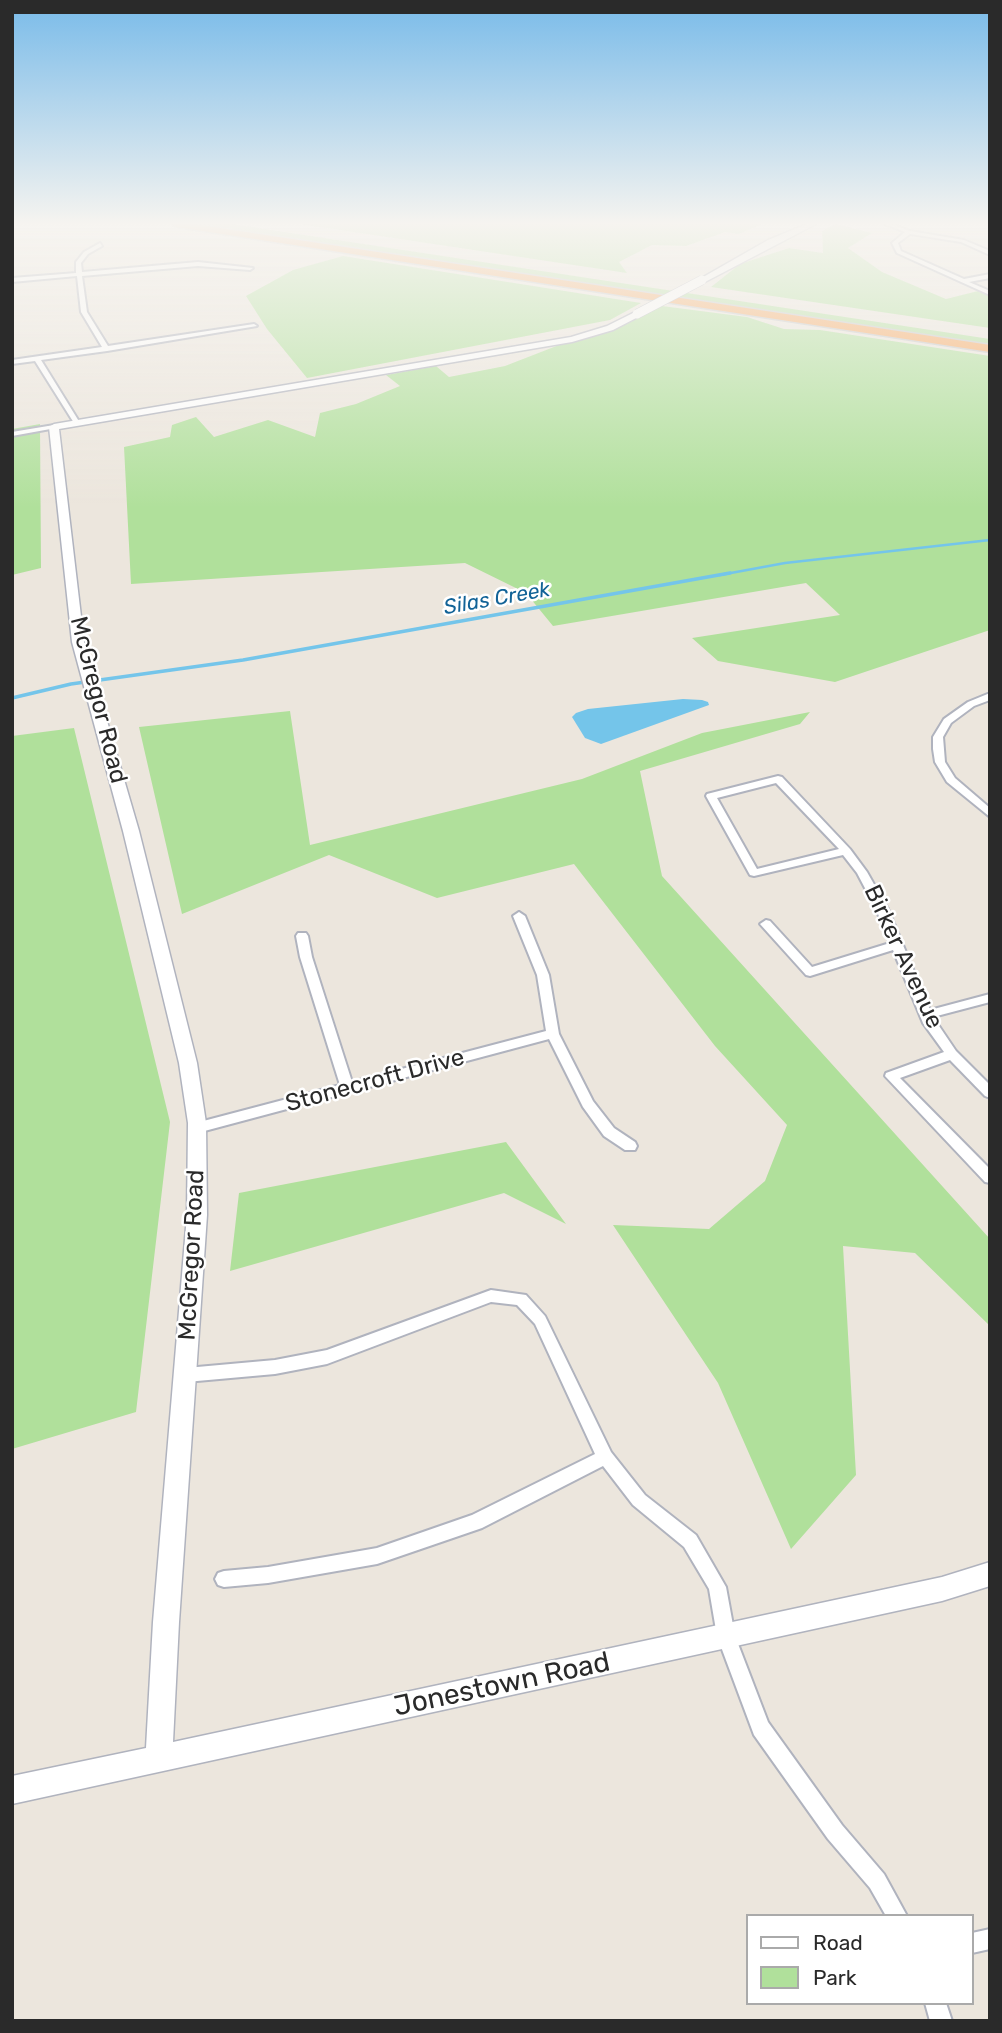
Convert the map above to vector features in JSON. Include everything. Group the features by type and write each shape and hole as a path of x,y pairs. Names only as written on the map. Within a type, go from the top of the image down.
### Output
{"highway":[{"path":"794,319 990,349"}],"street":[{"path":"88,319 107,349"},
{"path":"12,434 572,339 610,328 627,319"},
{"path":"12,362 254,326"},
{"path":"37,359 77,423"},
{"name":"McGregor Road","path":"54,427 78,642 131,831 188,1063 197,1128 198,1215 166,1622 159,1757"},
{"path":"990,696 971,704 947,721 938,737 938,749 940,762 951,780 990,814"},
{"name":"Birker Avenue","path":"846,851 754,873 711,796 778,779 846,851 862,872 898,945 926,1016 953,1054 990,1093"},
{"path":"519,916 543,975 547,1014 553,1034 588,1104 609,1132 630,1146"},
{"path":"766,924 810,972 898,945"},
{"path":"302,936 306,957 348,1089"},
{"path":"926,1016 990,998"},
{"name":"Stonecroft Drive","path":"197,1128 553,1034"},
{"path":"953,1054 891,1076 990,1178"},
{"path":"186,1375 275,1367 327,1357 491,1296 521,1299 540,1320 605,1457 639,1500 690,1541 717,1587 726,1636 761,1728 835,1832 877,1881 896,1914"},
{"path":"224,1579 268,1575 377,1556 476,1522 605,1457"},
{"name":"Jonestown Road","path":"12,1790 942,1589 990,1573"}],"green space":[{"path":"261,319 612,319 307,378"},
{"path":"635,319 753,319 784,329 820,330 990,356 990,630 835,682 718,661 692,638 840,615 806,583 553,626 526,593 465,563 131,584 124,447 170,437 172,425 196,417 214,437 268,420 315,437 320,413 356,404 400,386 386,375 436,366 449,377 505,366 559,345 607,332"},
{"path":"813,319 857,319 990,339 990,346"},
{"path":"928,319 990,319 990,328"},
{"path":"40,424 41,568 12,575 12,429"},
{"path":"290,711 310,845 582,779 702,733 810,712 800,724 640,771 662,876 990,1239 990,1326 915,1253 843,1246 856,1475 791,1549 718,1383 613,1225 709,1229 765,1181 787,1125 715,1046 574,864 437,898 329,855 182,914 139,727"},
{"path":"74,728 170,1122 136,1412 12,1449 12,736"},
{"path":"506,1142 566,1224 504,1193 230,1271 239,1193"}],"water":[{"path":"683,699 702,700 709,705 601,744 585,738 572,717 588,709"}],"waterway":[{"name":"Silas Creek","path":"720,575 785,563 990,540"},
{"name":"Silas Creek","path":"12,698 71,684 243,660 730,573"}]}
